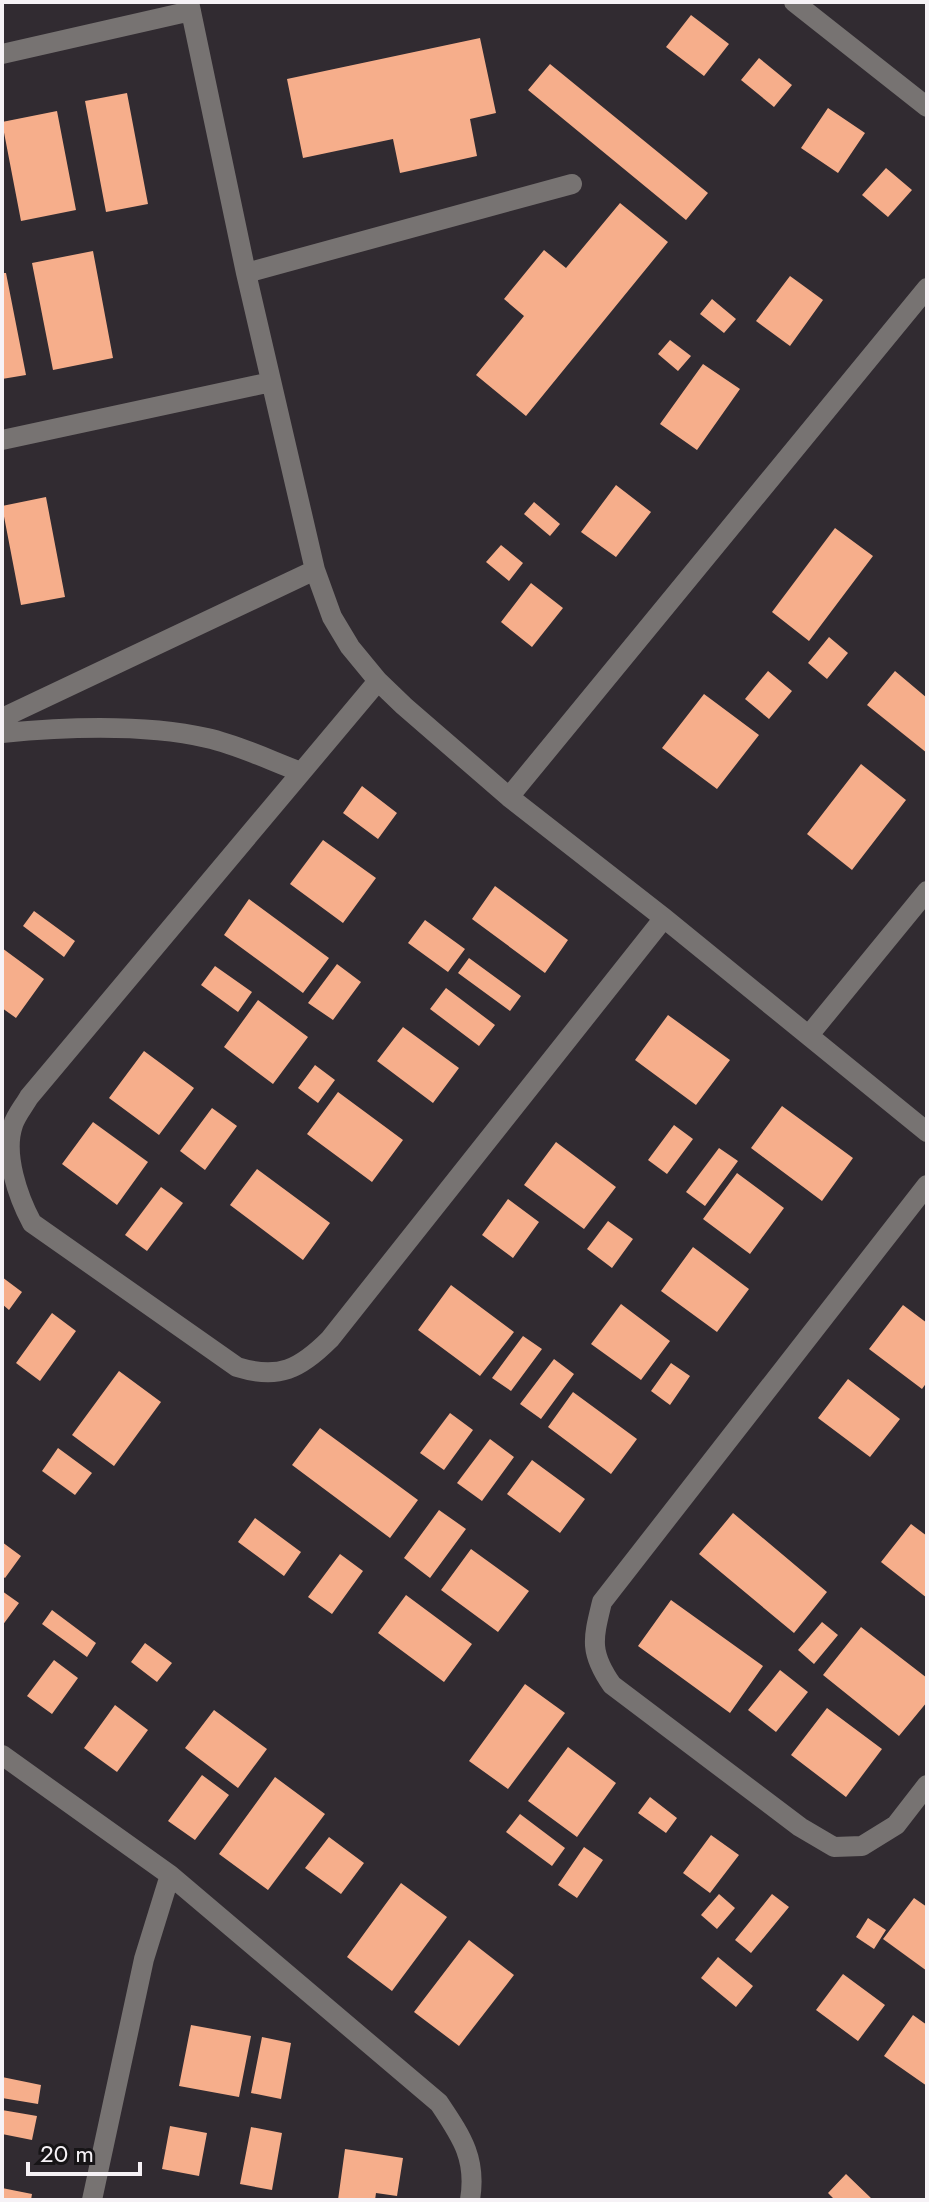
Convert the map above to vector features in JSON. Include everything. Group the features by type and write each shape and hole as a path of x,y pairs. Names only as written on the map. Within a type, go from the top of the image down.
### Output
{"street":[{"path":"794,2 927,107"},
{"path":"2,54 190,6 246,273 315,570 332,617 350,647 378,681 509,797 664,918 927,1132"},
{"path":"246,273 572,184"},
{"path":"509,797 927,288"},
{"path":"2,440 271,382"},
{"path":"2,718 315,570"},
{"path":"378,681 29,1097 12,1126 11,1159 17,1196 32,1223 237,1367 259,1374 288,1370 309,1360 330,1339 664,918"},
{"path":"2,733 47,729 130,729 208,738 301,772"},
{"path":"809,1035 927,891"},
{"path":"927,1185 602,1602 594,1633 597,1664 612,1685 800,1827 834,1847 862,1846 896,1825 927,1785"},
{"path":"2,1755 170,1875 439,2103 465,2142 474,2181 470,2200"},
{"path":"92,2200 144,1959 170,1875"}],"building":[{"path":"691,15 729,44 704,76 666,47"},
{"path":"480,38 496,113 470,119 477,156 400,173 393,139 303,158 287,79"},
{"path":"759,58 792,85 774,107 741,80"},
{"path":"550,64 708,193 686,220 528,90"},
{"path":"127,93 148,204 106,212 85,101"},
{"path":"828,108 865,133 838,173 801,148"},
{"path":"57,111 76,210 21,221 2,122"},
{"path":"886,168 912,190 888,217 862,195"},
{"path":"620,203 668,242 526,416 476,375 524,316 504,299 544,250 566,268"},
{"path":"93,251 113,358 53,370 32,263"},
{"path":"2,273 6,273 26,375 2,379"},
{"path":"790,276 823,300 790,346 756,321"},
{"path":"712,299 736,319 724,333 700,314"},
{"path":"670,340 691,356 678,371 658,354"},
{"path":"703,364 740,389 697,450 660,424"},
{"path":"616,485 651,512 616,557 581,532"},
{"path":"46,497 65,597 21,605 2,506"},
{"path":"534,502 560,524 550,536 524,514"},
{"path":"835,528 873,556 809,641 772,612"},
{"path":"501,545 523,563 509,581 486,562"},
{"path":"531,583 563,608 532,647 501,622"},
{"path":"829,637 848,653 827,679 808,663"},
{"path":"768,671 792,691 769,719 745,699"},
{"path":"895,671 927,698 927,753 867,705"},
{"path":"704,694 759,735 717,789 662,748"},
{"path":"861,764 906,800 852,870 807,834"},
{"path":"362,786 397,813 378,839 343,813"},
{"path":"323,840 376,878 343,923 290,884"},
{"path":"495,886 568,940 545,973 472,919"},
{"path":"249,899 329,958 303,993 224,935"},
{"path":"34,911 75,941 64,957 23,926"},
{"path":"425,920 465,949 448,972 408,943"},
{"path":"2,948 44,979 16,1018 2,1008"},
{"path":"469,958 521,996 510,1011 458,973"},
{"path":"337,964 361,982 333,1020 308,1003"},
{"path":"215,966 252,992 238,1012 201,985"},
{"path":"446,988 495,1025 479,1046 430,1009"},
{"path":"258,1000 308,1037 273,1084 224,1047"},
{"path":"668,1015 730,1060 696,1105 635,1060"},
{"path":"403,1027 459,1068 433,1103 377,1061"},
{"path":"144,1051 194,1088 159,1135 109,1098"},
{"path":"315,1065 335,1080 318,1103 298,1088"},
{"path":"338,1092 403,1140 372,1182 307,1134"},
{"path":"782,1106 853,1158 822,1201 751,1148"},
{"path":"212,1108 237,1126 205,1170 180,1151"},
{"path":"93,1122 148,1162 117,1205 62,1164"},
{"path":"674,1125 693,1139 667,1174 648,1160"},
{"path":"556,1142 616,1187 584,1229 524,1185"},
{"path":"719,1148 738,1161 705,1206 686,1192"},
{"path":"257,1169 330,1223 303,1260 230,1205"},
{"path":"737,1173 784,1208 750,1254 703,1219"},
{"path":"161,1187 183,1203 147,1251 125,1235"},
{"path":"508,1199 539,1222 513,1258 482,1235"},
{"path":"608,1221 633,1239 612,1268 587,1249"},
{"path":"693,1247 749,1289 717,1332 661,1291"},
{"path":"2,1277 22,1292 9,1310 2,1304"},
{"path":"451,1285 514,1332 480,1376 418,1330"},
{"path":"621,1304 670,1341 641,1380 591,1344"},
{"path":"903,1305 927,1323 927,1382 922,1389 869,1349"},
{"path":"52,1313 76,1331 40,1381 16,1363"},
{"path":"523,1336 542,1349 511,1391 492,1378"},
{"path":"554,1359 574,1374 541,1419 520,1404"},
{"path":"671,1363 690,1376 670,1405 651,1391"},
{"path":"119,1371 161,1402 114,1466 72,1435"},
{"path":"848,1379 900,1419 870,1457 818,1418"},
{"path":"573,1392 637,1439 611,1474 548,1427"},
{"path":"450,1413 473,1430 444,1470 420,1453"},
{"path":"320,1428 418,1500 390,1538 292,1465"},
{"path":"490,1439 514,1457 482,1501 457,1483"},
{"path":"58,1448 92,1473 75,1495 42,1471"},
{"path":"532,1460 585,1499 560,1533 507,1494"},
{"path":"439,1510 466,1529 430,1578 404,1558"},
{"path":"733,1513 827,1592 794,1633 699,1554"},
{"path":"255,1518 301,1552 284,1576 238,1542"},
{"path":"911,1524 927,1536 927,1598 881,1562"},
{"path":"2,1542 21,1556 5,1578 2,1576"},
{"path":"471,1549 529,1591 498,1632 441,1590"},
{"path":"340,1554 363,1571 332,1614 308,1597"},
{"path":"2,1591 19,1603 2,1626"},
{"path":"406,1595 472,1644 444,1682 378,1633"},
{"path":"671,1600 763,1666 730,1713 638,1646"},
{"path":"52,1610 96,1643 87,1657 42,1624"},
{"path":"822,1622 838,1635 814,1664 798,1650"},
{"path":"861,1627 927,1678 927,1702 899,1736 823,1675"},
{"path":"145,1643 172,1663 157,1682 131,1662"},
{"path":"54,1660 78,1678 52,1714 27,1696"},
{"path":"780,1670 808,1692 776,1732 748,1710"},
{"path":"525,1684 565,1713 508,1789 469,1761"},
{"path":"115,1705 148,1730 117,1772 84,1748"},
{"path":"827,1708 882,1749 846,1797 791,1755"},
{"path":"214,1710 267,1749 238,1788 185,1748"},
{"path":"568,1747 616,1783 577,1837 528,1801"},
{"path":"202,1775 229,1795 195,1840 168,1821"},
{"path":"275,1777 325,1814 268,1890 219,1854"},
{"path":"650,1797 677,1818 666,1833 638,1813"},
{"path":"520,1814 565,1848 552,1866 506,1832"},
{"path":"711,1835 739,1855 710,1893 683,1873"},
{"path":"329,1837 364,1863 341,1894 305,1868"},
{"path":"584,1847 603,1860 577,1898 558,1885"},
{"path":"401,1883 447,1917 392,1991 347,1957"},
{"path":"719,1894 735,1908 717,1929 701,1915"},
{"path":"772,1894 789,1907 751,1953 735,1940"},
{"path":"914,1898 927,1907 927,1971 883,1939"},
{"path":"868,1918 886,1930 874,1949 856,1937"},
{"path":"469,1940 514,1975 459,2046 414,2012"},
{"path":"718,1957 753,1986 736,2007 701,1978"},
{"path":"843,1974 885,2005 858,2041 816,2010"},
{"path":"913,2015 927,2025 927,2086 884,2056"},
{"path":"191,2025 251,2036 239,2097 179,2086"},
{"path":"262,2037 291,2043 281,2099 251,2093"},
{"path":"2,2077 41,2085 38,2104 2,2098"},
{"path":"2,2110 37,2116 32,2140 2,2134"},
{"path":"170,2126 207,2133 199,2176 162,2169"},
{"path":"251,2127 282,2133 272,2190 240,2184"},
{"path":"345,2149 403,2158 397,2196 376,2193 375,2200 338,2200"},
{"path":"846,2174 873,2200 835,2200 828,2193"},
{"path":"2,2188 32,2194 31,2200 2,2200"}]}
